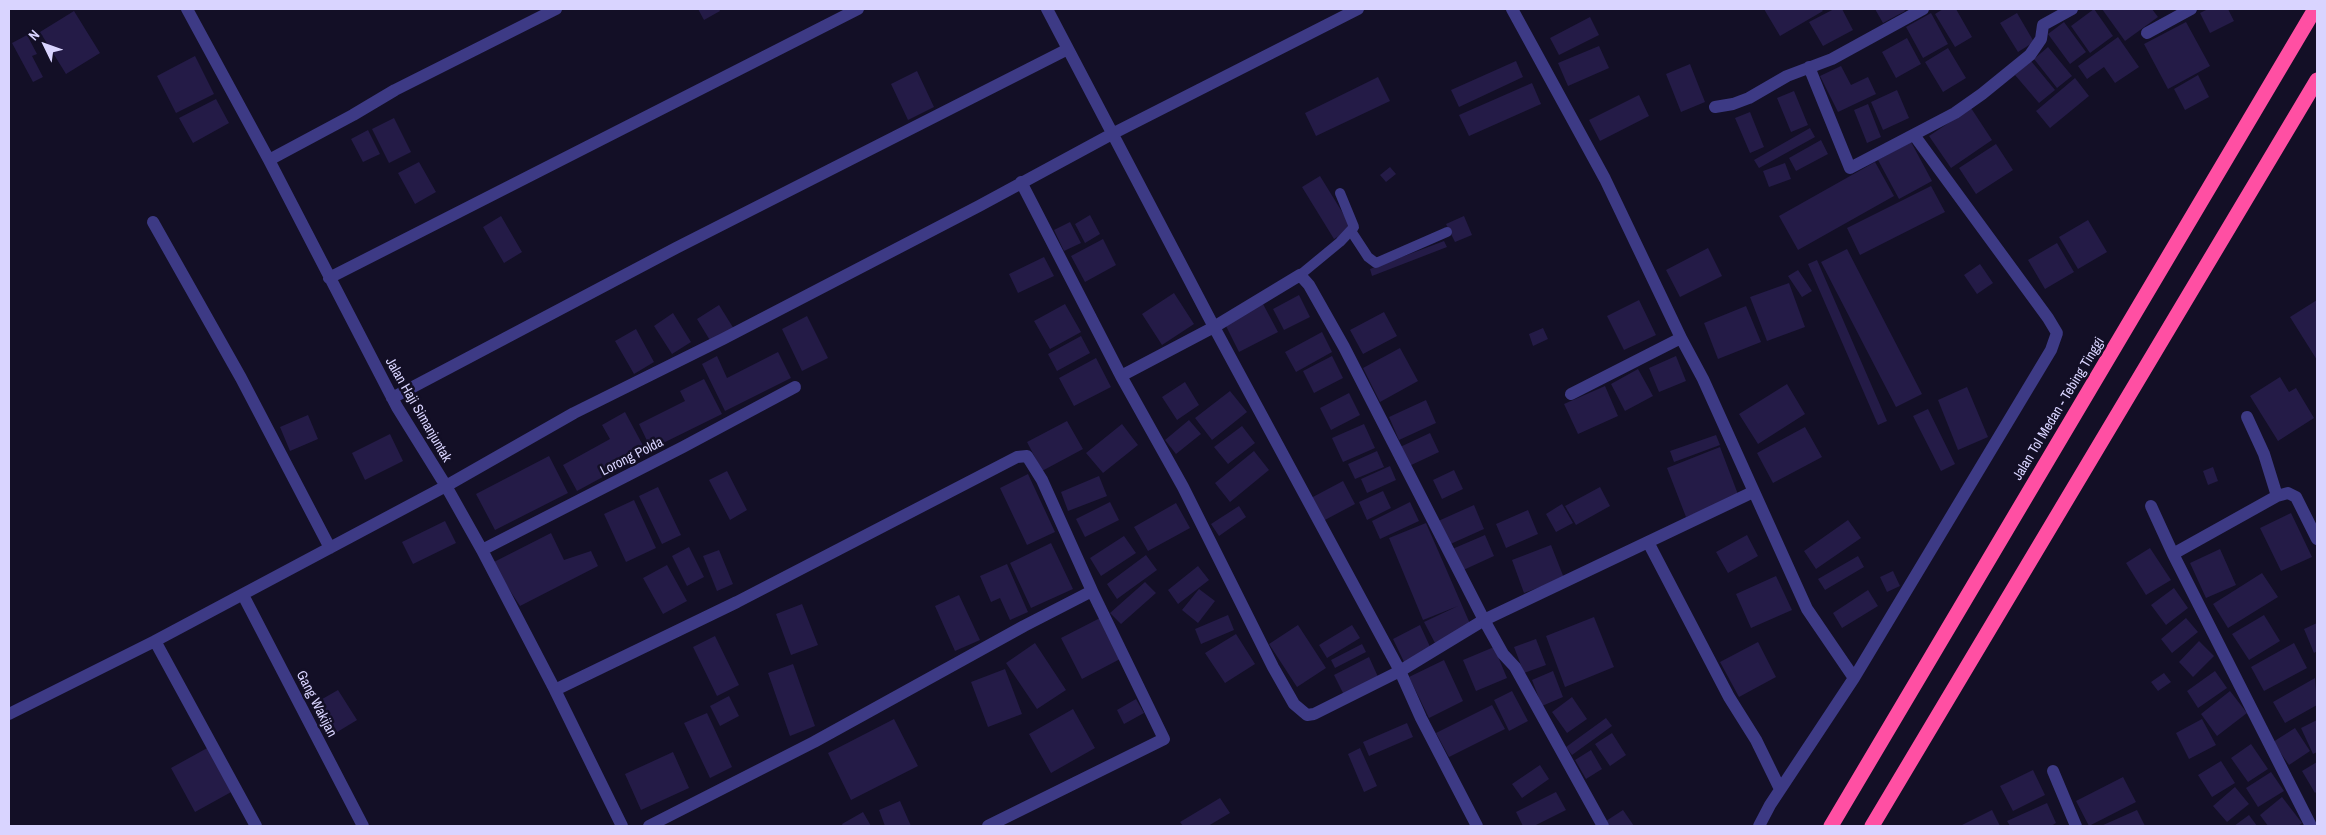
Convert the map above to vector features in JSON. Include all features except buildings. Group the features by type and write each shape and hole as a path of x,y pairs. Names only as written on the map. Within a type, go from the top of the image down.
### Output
{"highway":[{"name":"Jalan Tol Medan - Tebing Tinggi","path":"1831,826 2315,9"},
{"path":"1872,826 2317,80"}],"street":[{"name":"Jalan Haji Simanjuntak","path":"187,9 269,160 392,398 446,486 482,550 555,690 622,826"},
{"path":"269,160 353,116 395,90 556,9"},
{"path":"329,278 858,9"},
{"path":"1047,9 1214,327 1400,671 1421,718 1477,826"},
{"path":"9,714 243,595 446,486 574,413 723,339 979,206 1112,134 1358,9"},
{"path":"1512,9 1605,179 1681,338 1703,379 1807,609 1854,678"},
{"path":"1714,106 1733,104 1749,98 1787,76 1832,59 1923,9"},
{"path":"1809,67 1850,168 1955,113 1971,102 2030,55 2039,44 2043,25 2072,9"},
{"path":"2148,34 2191,9"},
{"path":"392,398 676,248 1068,49"},
{"path":"1758,826 1854,678 2051,350 2057,333 1914,135"},
{"path":"1022,182 1121,376 1183,487 1294,704 1306,715 1314,714 1400,671 1484,620 1753,492"},
{"path":"153,222 241,378 330,548"},
{"path":"1121,376 1214,327 1300,275 1309,285 1344,348 1484,620 1503,654 1515,667 1602,826"},
{"path":"1571,394 1681,338"},
{"name":"Lorong Polda","path":"482,550 795,387"},
{"path":"2247,417 2264,454 2277,496"},
{"path":"555,690 738,602 1017,457 1028,456 1042,480 1092,591 1164,739 988,826"},
{"path":"2173,554 2277,496 2288,493 2296,497 2317,540"},
{"path":"2151,506 2173,554 2311,826"},
{"path":"1648,542 1729,697 1756,740 1780,790"},
{"path":"649,826 814,742 1024,626 1092,591"},
{"name":"Gang Wakijan","path":"243,595 363,826"},
{"path":"155,641 256,826"},
{"path":"2053,771 2076,826"}],"lane":[{"path":"1300,275 1354,227 1340,193"},
{"path":"1351,231 1368,257 1376,263 1447,232"}]}
